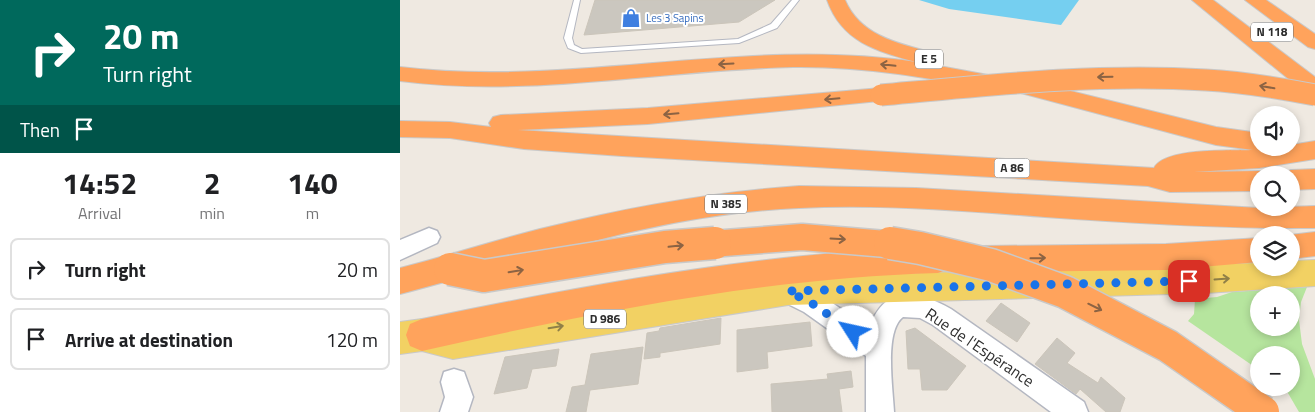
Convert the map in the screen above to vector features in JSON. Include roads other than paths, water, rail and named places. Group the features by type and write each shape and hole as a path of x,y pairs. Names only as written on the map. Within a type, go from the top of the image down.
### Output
{"highway":[{"name":"E 5","path":"836,0 838,9 850,25 872,40 1040,92"},
{"path":"1202,0 1315,89"},
{"name":"N 118","path":"1228,0 1315,65"},
{"name":"N 118","path":"1254,0 1315,43"},
{"path":"400,74 453,80 506,80 714,64 834,61 913,68 1040,92 1216,136 1250,141"},
{"path":"400,129 450,130 492,123 638,117 881,95 1114,77 1204,78 1315,95"},
{"name":"A 86","path":"450,130 524,140 1148,176 1170,182 1250,181"},
{"path":"1300,144 1315,144"},
{"path":"1148,176 1179,163 1259,159 1315,150"},
{"path":"1300,180 1315,179"},
{"name":"N 385","path":"400,281 450,269 556,237 683,211 741,202 834,196 1263,218 1315,217"},
{"path":"450,269 484,276 665,247 802,237 882,242 920,248 991,265 1065,292 1168,346 1263,412"},
{"path":"1300,245 1315,244"},
{"path":"411,337 539,309 648,290 844,266 909,261 1166,257 1250,251"}],"main road":[{"path":"788,291 1206,280 1315,273"},
{"name":"D 986","path":"411,337 453,343 788,291"}],"street":[{"path":"400,250 429,237"},
{"path":"788,291 813,304 879,350"},
{"name":"Rue de l'Espérance","path":"880,412 879,350 885,320 896,309 912,305 927,308 1074,412"},
{"path":"454,382 459,397 454,412"}],"lane":[{"path":"577,0 568,38 571,46 581,51 740,41 774,26 796,0"}],"water":[{"path":"919,0 1079,0 1061,25 949,9"}],"place":[{"name":"Les 3 Sapins","path":"631,18"}]}
